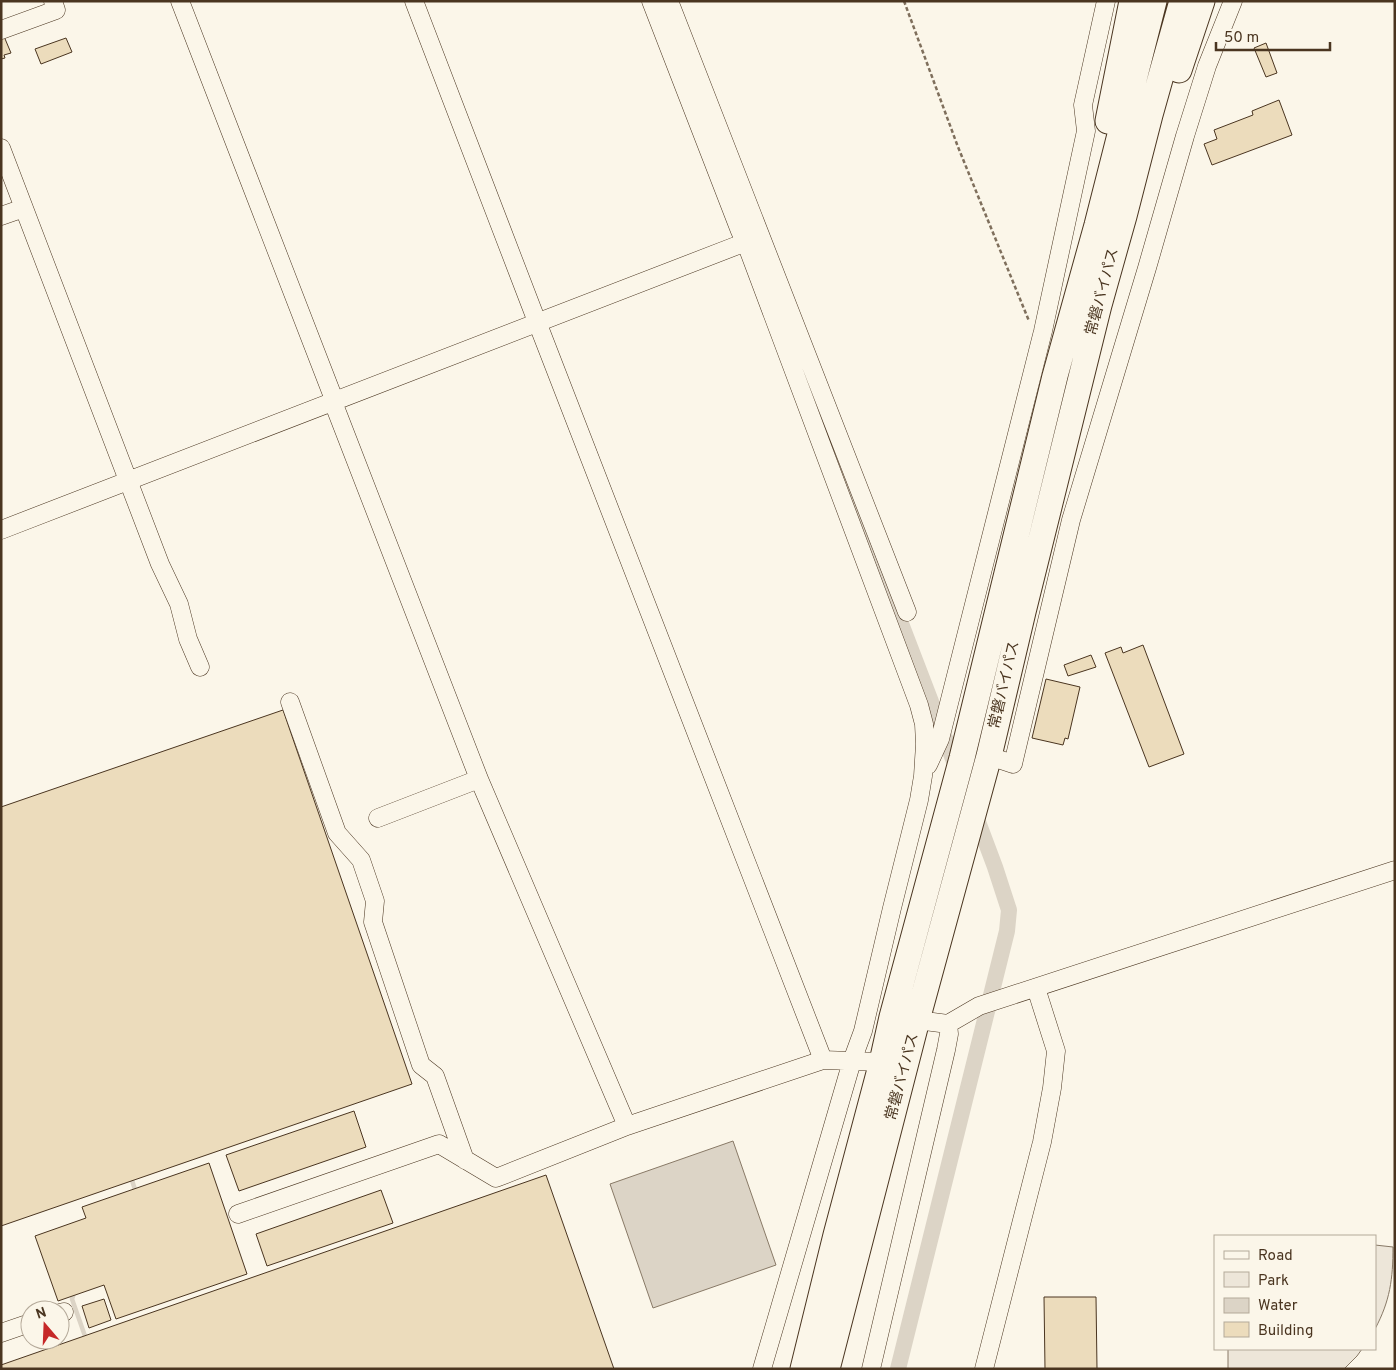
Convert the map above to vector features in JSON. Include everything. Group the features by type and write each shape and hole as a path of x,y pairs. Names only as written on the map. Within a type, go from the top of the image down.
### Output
{"highway":[{"path":"1132,1 1138,111 1132,136"},
{"name":"常磐バイパス","path":"827,1369 917,1020 989,756 1099,305 1124,216 1132,136 1138,111 1154,1"},
{"name":"常磐バイパス","path":"1138,111 1182,1"},
{"path":"1138,111 1202,1"},
{"name":"常磐バイパス","path":"803,1369 892,1017 962,758 1055,376 1097,225 1132,136"}],"street":[{"path":"1,30 56,10 53,1"},
{"path":"180,1 479,779 627,1126"},
{"path":"414,1 823,1060"},
{"path":"651,1 746,231"},
{"path":"669,1 746,231 919,705 924,724 923,776 919,800 863,1031 852,1061 762,1369"},
{"path":"923,776 940,739 1042,331 1086,132 1083,105 1106,1"},
{"path":"989,756 1013,764 1071,520 1185,136 1208,66 1233,1"},
{"path":"1,148 160,564 179,604 188,639 200,667"},
{"path":"1,216 24,208"},
{"path":"1,530 538,323 746,231 758,229 907,612"},
{"path":"290,702 337,833 361,860 375,901 373,922 421,1065 435,1076 465,1160"},
{"path":"378,818 479,779"},
{"path":"917,1020 948,1024 979,1006 1395,870"},
{"path":"984,1369 1042,1142 1052,1088 1056,1051 1036,988"},
{"path":"871,1369 946,1050 949,1034 948,1024"},
{"path":"238,1214 438,1144 496,1178 627,1126 823,1060 882,1062"},
{"path":"1,1333 20,1326"}],"path":[{"path":"904,1 958,147 1030,324 1042,331"}],"green space":[{"path":"1376,1245 1393,1247 1390,1290 1376,1327"},
{"path":"1228,1350 1361,1350 1344,1369 1228,1369"}],"water":[{"path":"733,1141 776,1265 653,1308 610,1184"}],"building":[{"path":"3,34 11,53 4,55 5,58 1,59 1,35"},
{"path":"66,38 72,52 41,64 35,49"},
{"path":"1266,43 1277,73 1266,77 1254,48"},
{"path":"1279,100 1292,135 1212,165 1204,144 1217,139 1214,130 1253,115 1252,111"},
{"path":"1143,645 1184,754 1149,767 1105,653 1121,647 1123,653"},
{"path":"1091,655 1096,667 1068,676 1064,665"},
{"path":"1046,679 1080,687 1068,739 1065,738 1063,745 1032,738"},
{"path":"283,710 412,1084 1,1226 1,807"},
{"path":"354,1111 366,1147 239,1191 226,1155"},
{"path":"209,1163 247,1274 116,1319 104,1285 58,1300 35,1236 86,1218 82,1207"},
{"path":"546,1175 614,1369 1,1369 1,1365 44,1350 70,1350 70,1341"},
{"path":"381,1190 393,1223 267,1266 256,1234"},
{"path":"1044,1297 1096,1297 1097,1369 1045,1369"},
{"path":"104,1299 111,1320 89,1328 82,1306"}],"waterway":[{"path":"811,389 958,772"},
{"path":"898,1369 1007,931 1009,910 974,811"},
{"path":"131,1177 136,1193"},
{"path":"75,1290 72,1299 86,1339"}]}
